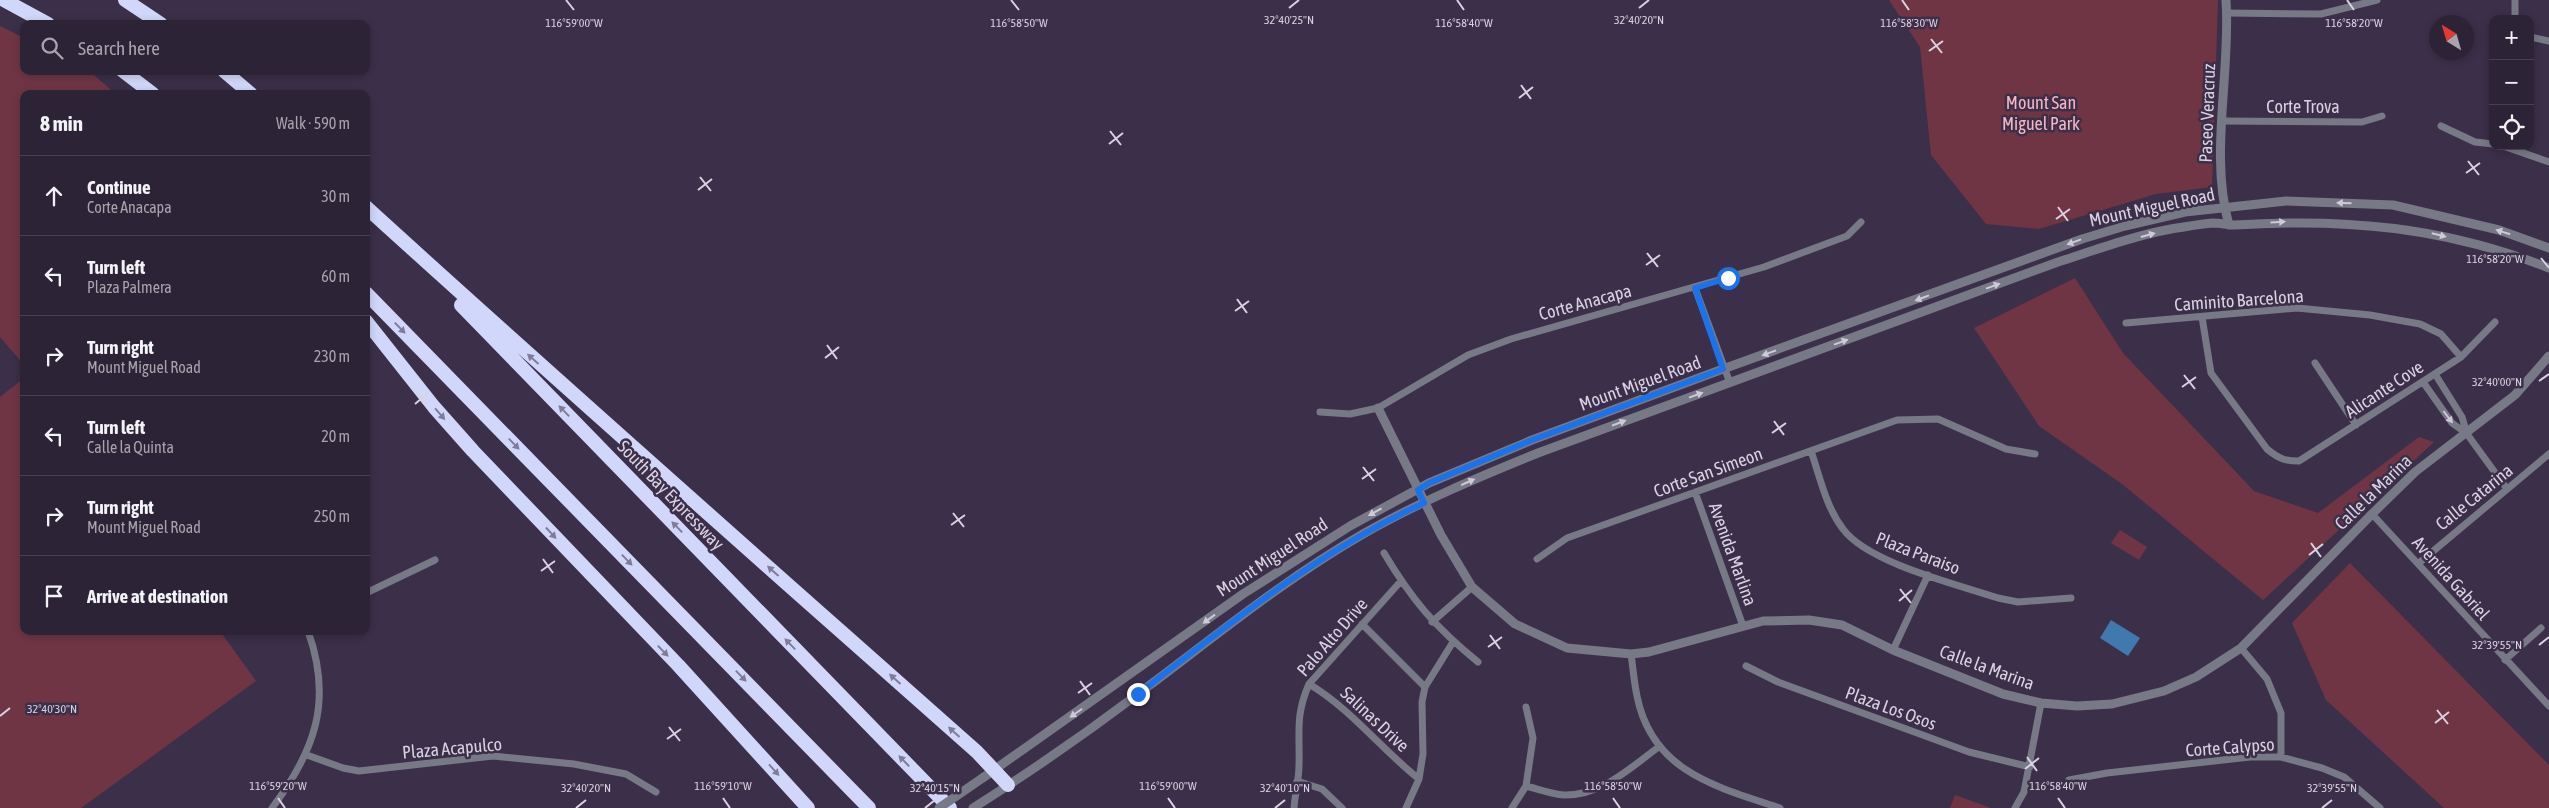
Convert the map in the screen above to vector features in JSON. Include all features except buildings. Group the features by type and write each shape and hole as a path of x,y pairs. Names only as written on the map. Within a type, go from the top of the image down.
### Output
{"highway":[{"path":"4,0 41,20"},
{"path":"125,0 155,20"},
{"path":"128,75 149,90"},
{"path":"229,75 247,90"},
{"path":"370,211 573,396 668,477 989,773 1008,785"},
{"name":"South Bay Expressway","path":"370,211 950,808"},
{"path":"370,297 869,808"},
{"path":"370,326 434,407 473,451 684,672 808,808"}],"street":[{"name":"Paseo Veracruz","path":"2226,0 2222,168 2224,208 2229,225"},
{"path":"2227,13 2321,14 2377,0"},
{"path":"2515,0 2515,15"},
{"path":"2534,38 2549,41"},
{"name":"Corte Trova","path":"2223,121 2362,122 2382,116"},
{"path":"2441,126 2475,142 2489,144"},
{"path":"2514,150 2549,162"},
{"name":"Mount Miguel Road","path":"938,808 1251,589 1350,526 1418,490 1532,440 2082,239 2133,224 2186,212 2286,201 2393,204 2499,230 2549,248"},
{"name":"Corte Anacapa","path":"1320,412 1350,414 1378,408 1468,355 1482,349 1511,338 1695,288 1764,267 1847,236 1861,222"},
{"name":"Mount Miguel Road","path":"973,808 996,794 1138,694 1252,606 1364,534 1466,482 1538,453 2109,245 2170,230 2215,223 2229,225 2285,222 2397,227 2438,235 2549,268"},
{"path":"1695,288 1723,369 1730,383"},
{"name":"Caminito Barcelona","path":"2126,323 2297,308 2370,315 2425,326 2441,334 2460,357"},
{"name":"Alicante Cove","path":"2202,317 2211,372 2267,449 2279,459 2286,461 2300,461 2423,382 2460,357 2495,322"},
{"name":"Calle la Marina","path":"1378,408 1424,503 1472,587 1515,624 1567,648 1631,654 1649,652 1743,626 1777,620 1826,622 1842,625 1893,650 2003,694 2041,703 2094,705 2147,696 2196,677 2241,648 2372,514 2416,472 2515,395 2549,356"},
{"path":"2315,364 2356,425"},
{"path":"2435,374 2462,417 2467,434"},
{"path":"2423,382 2452,423 2467,434 2507,489"},
{"name":"Corte San Simeon","path":"1537,559 1566,538 1897,420 1938,419 2006,449 2036,454"},
{"name":"Plaza Paraiso","path":"1811,451 1832,511 1849,536 1872,554 1998,598 2018,602 2071,598"},
{"name":"Calle Catarina","path":"2419,563 2549,454"},
{"name":"Avenida Marlina","path":"1695,492 1743,626"},
{"name":"Avenida Gabriel","path":"2372,514 2419,563 2504,660 2549,706"},
{"path":"1384,553 1401,581 1432,622 1478,662"},
{"path":"370,591 434,560"},
{"path":"1893,650 1928,574"},
{"name":"Palo Alto Drive","path":"1294,808 1298,781 1298,720 1300,703 1309,684 1401,581"},
{"path":"1432,622 1472,587"},
{"path":"1362,624 1425,687"},
{"path":"2504,660 2541,628"},
{"path":"272,808 307,755 315,728 319,699 317,664 309,635"},
{"path":"1406,808 1419,779 1423,754 1422,702 1425,687 1453,642"},
{"path":"2241,648 2267,680 2281,713 2281,757"},
{"path":"1631,654 1640,709 1660,746 1678,765 1708,784 1780,808"},
{"name":"Plaza Los Osos","path":"1746,666 1778,682 1969,752 2030,767"},
{"name":"Salinas Drive","path":"1309,684 1331,697 1400,764 1419,779"},
{"path":"2015,808 2024,792 2041,703"},
{"path":"1512,808 1526,786 1533,738 1526,706"},
{"path":"1526,786 1562,794 1582,794 1607,785 1660,746"},
{"name":"Plaza Acapulco","path":"307,755 343,768 359,770 493,756 574,764 626,774 656,792"},
{"name":"Corte Calypso","path":"2070,780 2107,773 2250,757 2281,757 2322,768 2344,778 2380,808"},
{"path":"1298,781 1322,790 1342,808"}],"green space":[{"name":"Mount San Miguel Park","path":"1889,0 2218,0 2212,187 2156,194 2039,229 1986,224 1931,155 1920,47"},
{"path":"0,26 20,36 20,75 94,75 111,90 20,90 20,360 0,337"},
{"path":"2075,278 2123,353 2254,491 2318,513 2419,437 2434,442 2263,600 2122,484 2039,426 1974,328"},
{"path":"20,381 20,635 223,635 256,681 81,808 0,808 0,397"},
{"path":"2120,530 2147,547 2139,560 2111,543"},
{"path":"2350,563 2549,765 2549,808 2444,808 2326,700 2292,623"},
{"path":"1955,795 1991,808 1950,808"}],"water":[{"path":"2111,620 2140,638 2128,656 2100,638"}],"route":[{"path":"1138,694 1252,606 1333,552 1424,503 1418,490 1429,483 1532,440 1723,369 1695,288 1728,278"}]}
